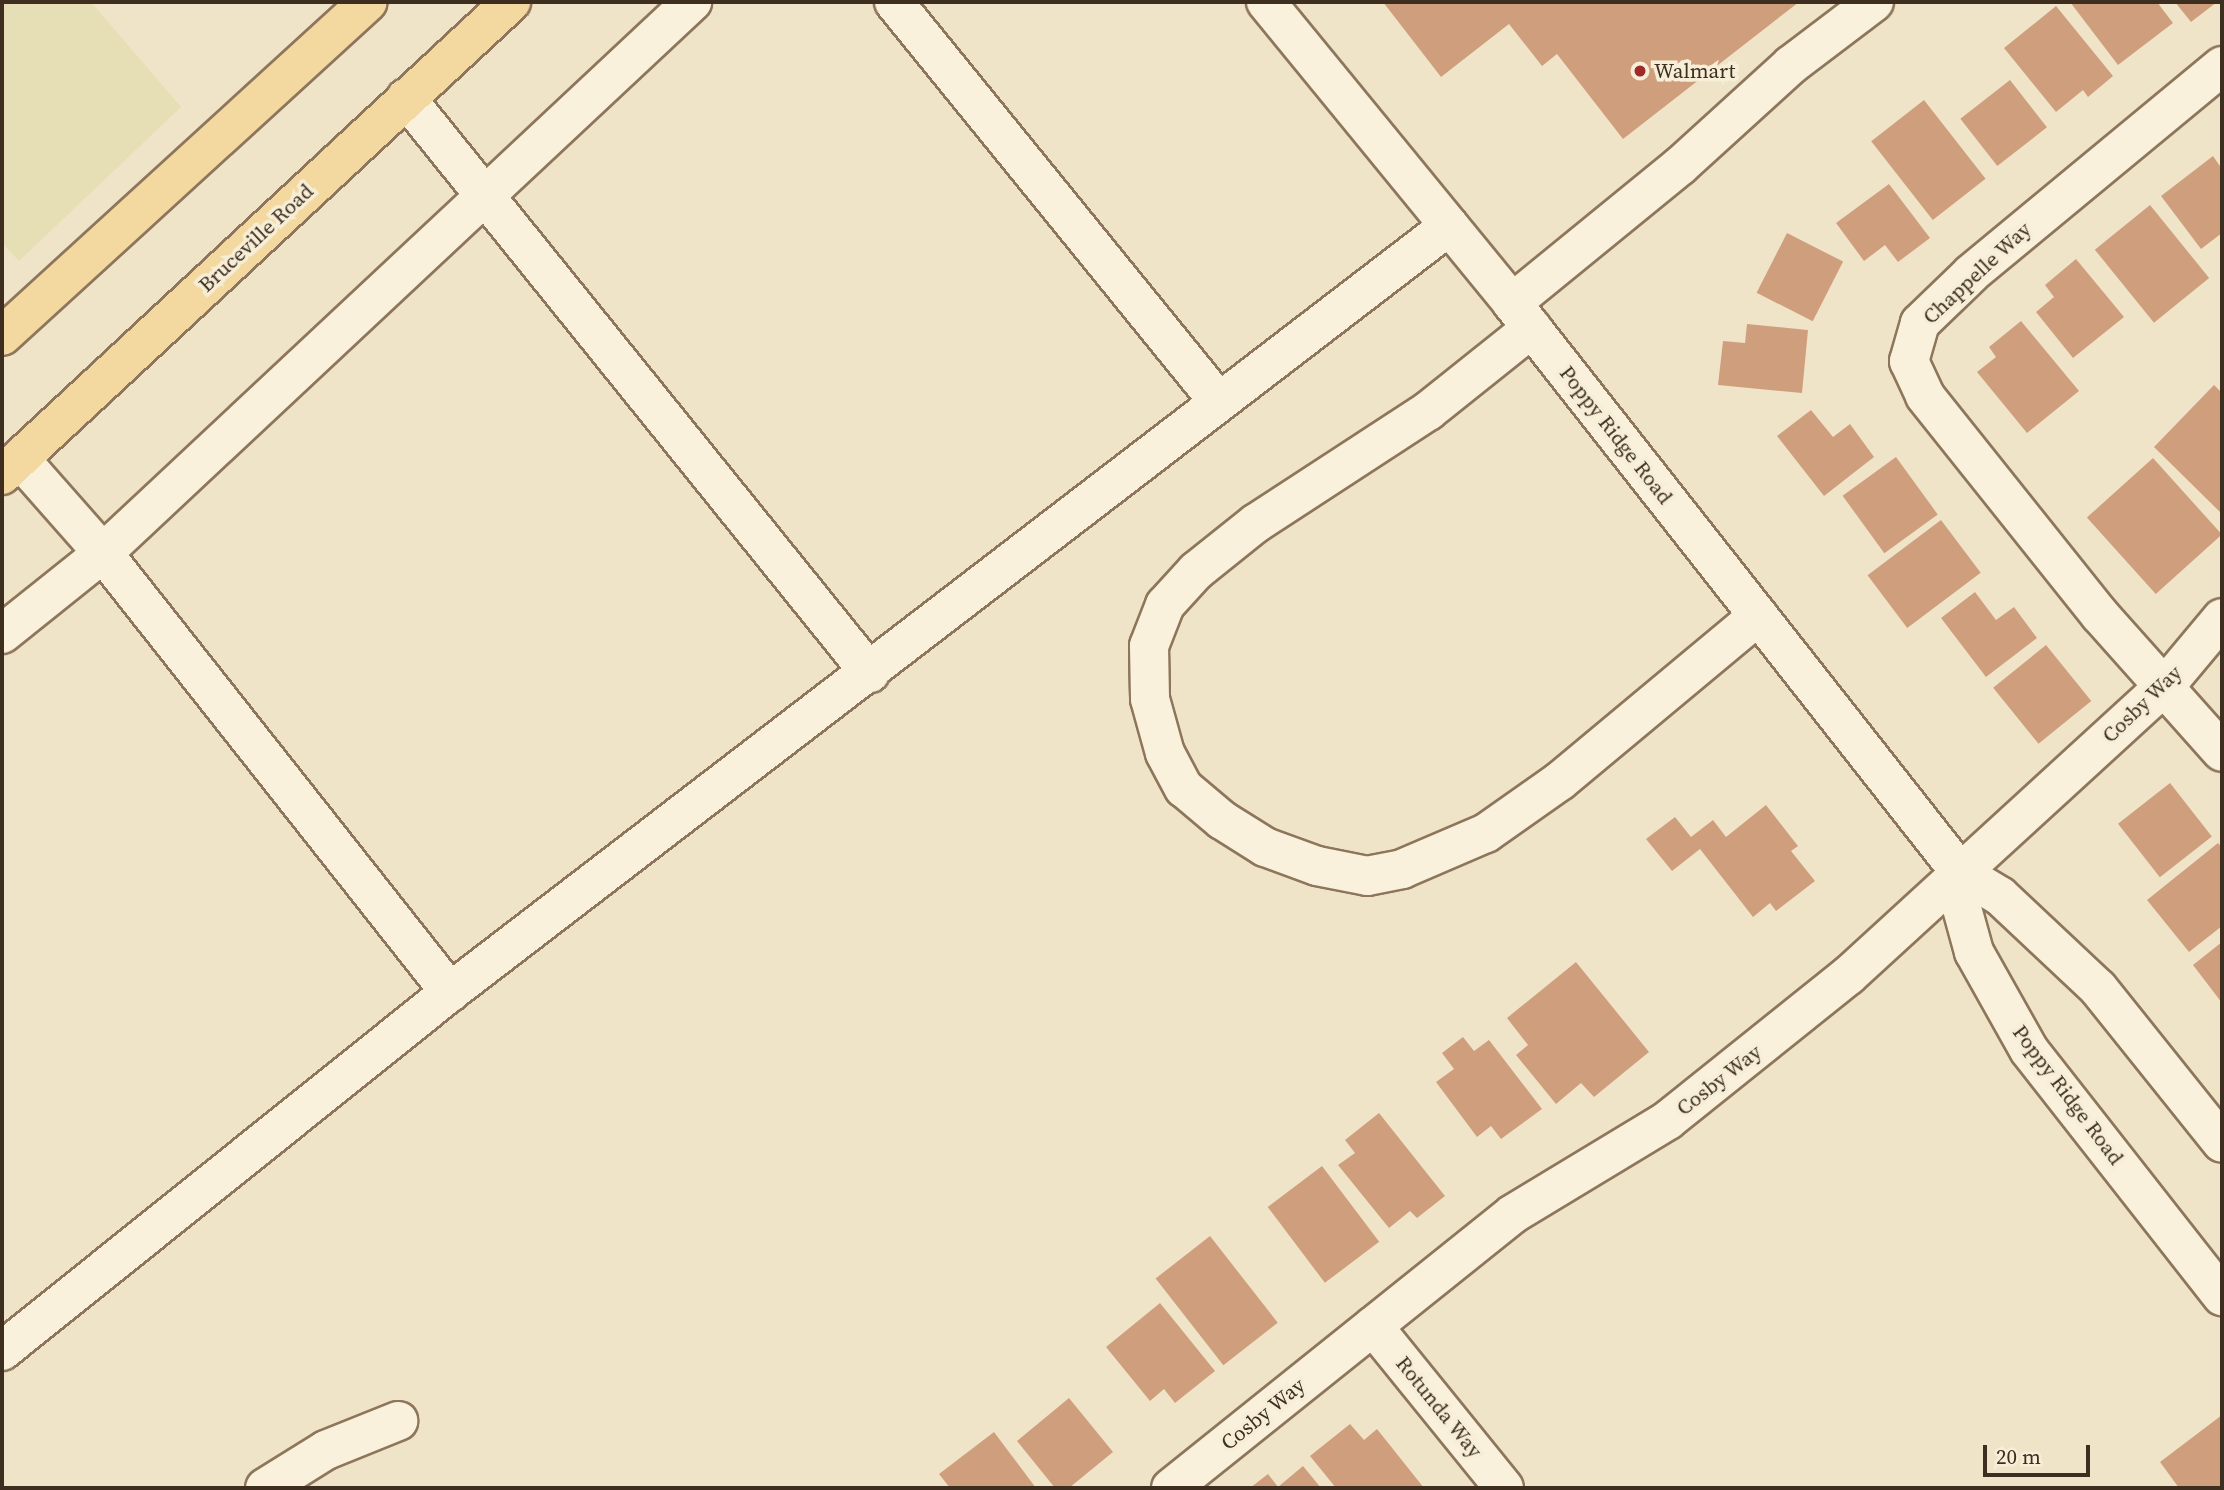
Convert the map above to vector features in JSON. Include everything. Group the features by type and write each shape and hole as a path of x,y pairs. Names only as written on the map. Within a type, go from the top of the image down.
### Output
{"main road":[{"path":"2,336 368,2"},
{"name":"Bruceville Road","path":"11,467 510,2"}],"street":[{"path":"2,635 103,553 692,2"},
{"path":"894,2 1219,402"},
{"name":"Poppy Ridge Road","path":"1266,2 1522,316 1960,872 2000,896 2098,988 2222,1143"},
{"path":"1758,615 1560,781 1486,833 1402,869 1367,876 1317,866 1278,852 1222,820 1184,788 1165,753 1150,699 1149,646 1165,605 1196,571 1256,523 1428,411 1522,316 1680,166 1791,65 1874,2"},
{"name":"Chappelle Way","path":"2222,66 1962,282 1920,323 1909,361 1925,396 2101,615 2166,685 2222,752"},
{"path":"406,98 870,673"},
{"path":"2,1351 450,992 870,673 1450,226"},
{"path":"11,467 103,553 450,992"},
{"name":"Cosby Way","path":"1171,1488 1538,1196 1640,1139 1696,1100 1849,976 2166,685 2222,618"},
{"name":"Poppy Ridge Road","path":"1960,872 1960,901 1974,952 2029,1050 2222,1296"},
{"name":"Rotunda Way","path":"1373,1326 1504,1488"},
{"path":"265,1488 326,1450 398,1422"}],"shaded area":[{"path":"2,2 91,2 181,107 19,261 2,243"}],"building":[{"name":"Walmart","path":"1383,2 1799,2 1623,139 1557,54 1542,66 1509,24 1441,77"},
{"path":"2070,2 2157,2 2173,23 2118,65"},
{"path":"2175,2 2217,2 2191,22"},
{"path":"2056,6 2113,76 2088,97 2083,90 2056,112 2004,48"},
{"path":"2010,80 2047,127 1997,166 1960,119"},
{"path":"1924,100 1986,179 1933,220 1871,141"},
{"path":"2213,156 2222,169 2222,233 2201,249 2161,196"},
{"path":"1889,184 1930,238 1898,262 1885,245 1864,261 1836,223"},
{"path":"2150,205 2209,278 2154,323 2095,250"},
{"path":"1787,233 1843,262 1813,321 1757,293"},
{"path":"2076,259 2124,317 2073,358 2036,312 2054,297 2045,285"},
{"path":"2021,321 2079,391 2027,433 1977,372 1996,357 1989,347"},
{"path":"1747,324 1808,330 1802,393 1718,385 1723,341 1745,343"},
{"path":"2214,385 2222,393 2222,514 2154,447"},
{"path":"1811,410 1833,437 1850,424 1874,457 1824,496 1777,436"},
{"path":"1896,457 1938,514 1884,553 1843,496"},
{"path":"2153,458 2222,535 2156,594 2087,518"},
{"path":"1941,520 1981,573 1907,628 1868,575"},
{"path":"1975,592 1996,620 2014,607 2037,638 1986,677 1941,618"},
{"path":"2046,645 2091,701 2038,744 1993,688"},
{"path":"2170,783 2212,837 2160,877 2118,824"},
{"path":"1766,805 1798,846 1791,851 1815,881 1776,911 1770,903 1753,917 1700,849 1672,871 1646,839 1675,817 1691,837 1713,820 1726,837"},
{"path":"2218,843 2222,848 2222,926 2189,952 2147,900"},
{"path":"2222,942 2222,1003 2193,965"},
{"path":"1576,962 1649,1052 1594,1097 1581,1083 1556,1104 1516,1055 1528,1045 1507,1018"},
{"path":"1463,1037 1474,1051 1489,1040 1542,1109 1501,1139 1491,1126 1477,1137 1436,1082 1454,1069 1442,1053"},
{"path":"1379,1113 1445,1196 1417,1218 1410,1211 1389,1228 1338,1165 1355,1153 1345,1140"},
{"path":"1322,1166 1379,1242 1325,1283 1268,1207"},
{"path":"1210,1236 1278,1323 1223,1365 1156,1278"},
{"path":"1160,1303 1215,1371 1175,1403 1164,1389 1150,1401 1106,1347"},
{"path":"1069,1398 1113,1452 1069,1488 1055,1488 1017,1441"},
{"path":"2222,1415 2222,1488 2179,1488 2160,1462"},
{"path":"1350,1424 1364,1440 1377,1429 1424,1488 1336,1488 1310,1456"},
{"path":"994,1432 1036,1488 950,1488 939,1474"},
{"path":"1303,1466 1321,1488 1250,1488 1268,1474 1278,1487"}],"place":[{"name":"Walmart","path":"1640,71"}]}
